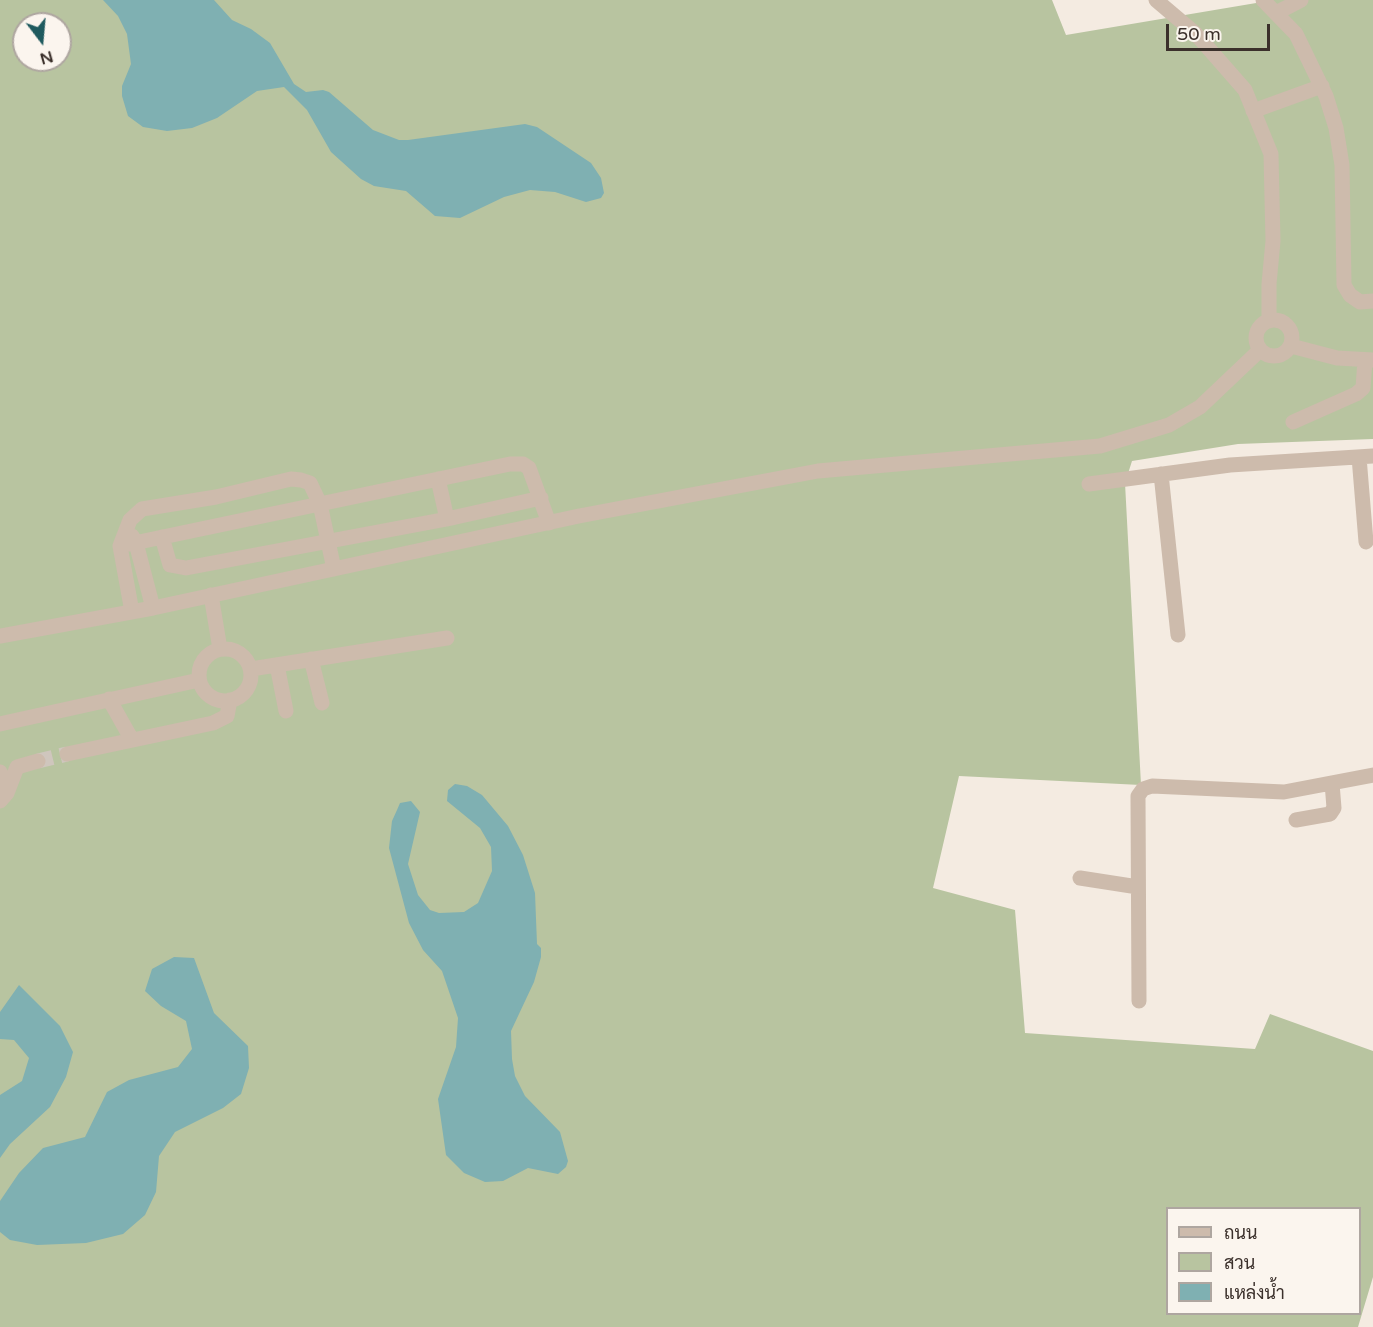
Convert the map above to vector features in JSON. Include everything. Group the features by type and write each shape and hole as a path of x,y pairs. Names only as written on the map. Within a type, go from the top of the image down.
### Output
{"street":[{"path":"1156,0 1196,34 1225,64 1245,90 1271,154 1273,240 1269,284 1269,321"},
{"path":"1263,0 1296,34 1322,86 1336,128 1342,165 1344,285 1350,295 1360,302 1373,301"},
{"path":"1276,13 1301,0"},
{"path":"1253,111 1322,86"},
{"path":"1260,350 1257,333 1260,327 1269,321 1281,321 1290,329 1291,346"},
{"path":"1260,350 1276,356 1291,346 1337,358 1369,360 1363,388 1356,394 1293,422"},
{"path":"0,636 153,608 549,523 818,471 1100,446 1168,425 1200,407 1260,350"},
{"path":"1089,484 1230,465 1366,456 1366,542"},
{"path":"120,546 510,464 523,464 535,479 549,523"},
{"path":"1161,474 1178,635"},
{"path":"132,612 120,546 135,514 142,509 216,497 291,479 310,483 320,504 326,542 334,569"},
{"path":"438,479 447,519"},
{"path":"216,497 222,524"},
{"path":"162,537 166,557 170,565 176,568 447,519 541,498"},
{"path":"127,529 136,543 153,608"},
{"path":"211,595 220,649"},
{"path":"251,669 447,638"},
{"path":"220,649 233,650 245,657 251,669 250,683 242,694 230,700 217,700 205,692 199,680 200,667 208,655 220,649"},
{"path":"311,659 322,703"},
{"path":"277,665 286,711"},
{"path":"0,724 199,680"},
{"path":"109,699 132,740"},
{"path":"67,754 213,723 227,716 230,700"},
{"path":"4,797 17,766 38,761"},
{"path":"0,772 4,797"},
{"path":"1139,1001 1138,796 1143,789 1152,786 1284,792 1373,775"},
{"path":"1296,820 1330,814 1334,808 1332,783"},
{"path":"1080,878 1138,887"}],"green space":[{"path":"0,0 1052,0 1066,35 1274,0 1373,0 1373,439 1238,444 1132,461 1125,483 1141,785 959,776 933,888 1015,910 1025,1033 1255,1049 1270,1014 1373,1051 1373,1277 1358,1327 0,1327"}],"water":[{"path":"103,0 214,0 232,20 251,29 270,43 294,84 306,92 323,90 329,92 373,130 399,140 408,140 525,124 537,127 591,163 601,178 604,193 601,198 586,202 555,192 530,190 504,197 460,218 435,216 406,191 374,186 361,179 331,152 307,110 284,87 257,91 217,118 192,128 167,131 143,127 128,116 122,96 122,86 131,64 127,34 118,16"},
{"path":"455,784 467,786 482,795 508,826 523,855 535,893 537,944 541,948 541,957 534,982 511,1031 512,1059 515,1076 525,1096 560,1132 568,1161 566,1167 558,1174 528,1168 503,1181 485,1182 464,1173 446,1155 438,1099 456,1047 458,1018 442,971 423,950 409,923 389,848 392,821 400,803 411,801 420,812 408,864 418,895 430,910 439,913 464,912 478,903 492,871 491,847 480,828 447,801 448,790"},
{"path":"174,957 194,958 214,1013 248,1046 249,1068 241,1094 223,1108 175,1132 159,1156 156,1192 145,1215 123,1234 86,1243 37,1245 10,1240 0,1232 0,1201 19,1173 43,1148 85,1137 107,1092 129,1080 178,1067 192,1049 186,1021 161,1006 145,991 152,969"},
{"path":"19,985 60,1026 73,1052 66,1077 50,1107 10,1144 0,1158 0,1095 22,1081 29,1058 14,1040 0,1039 0,1012"}],"tunnel":[{"path":"38,761 67,754"}]}
